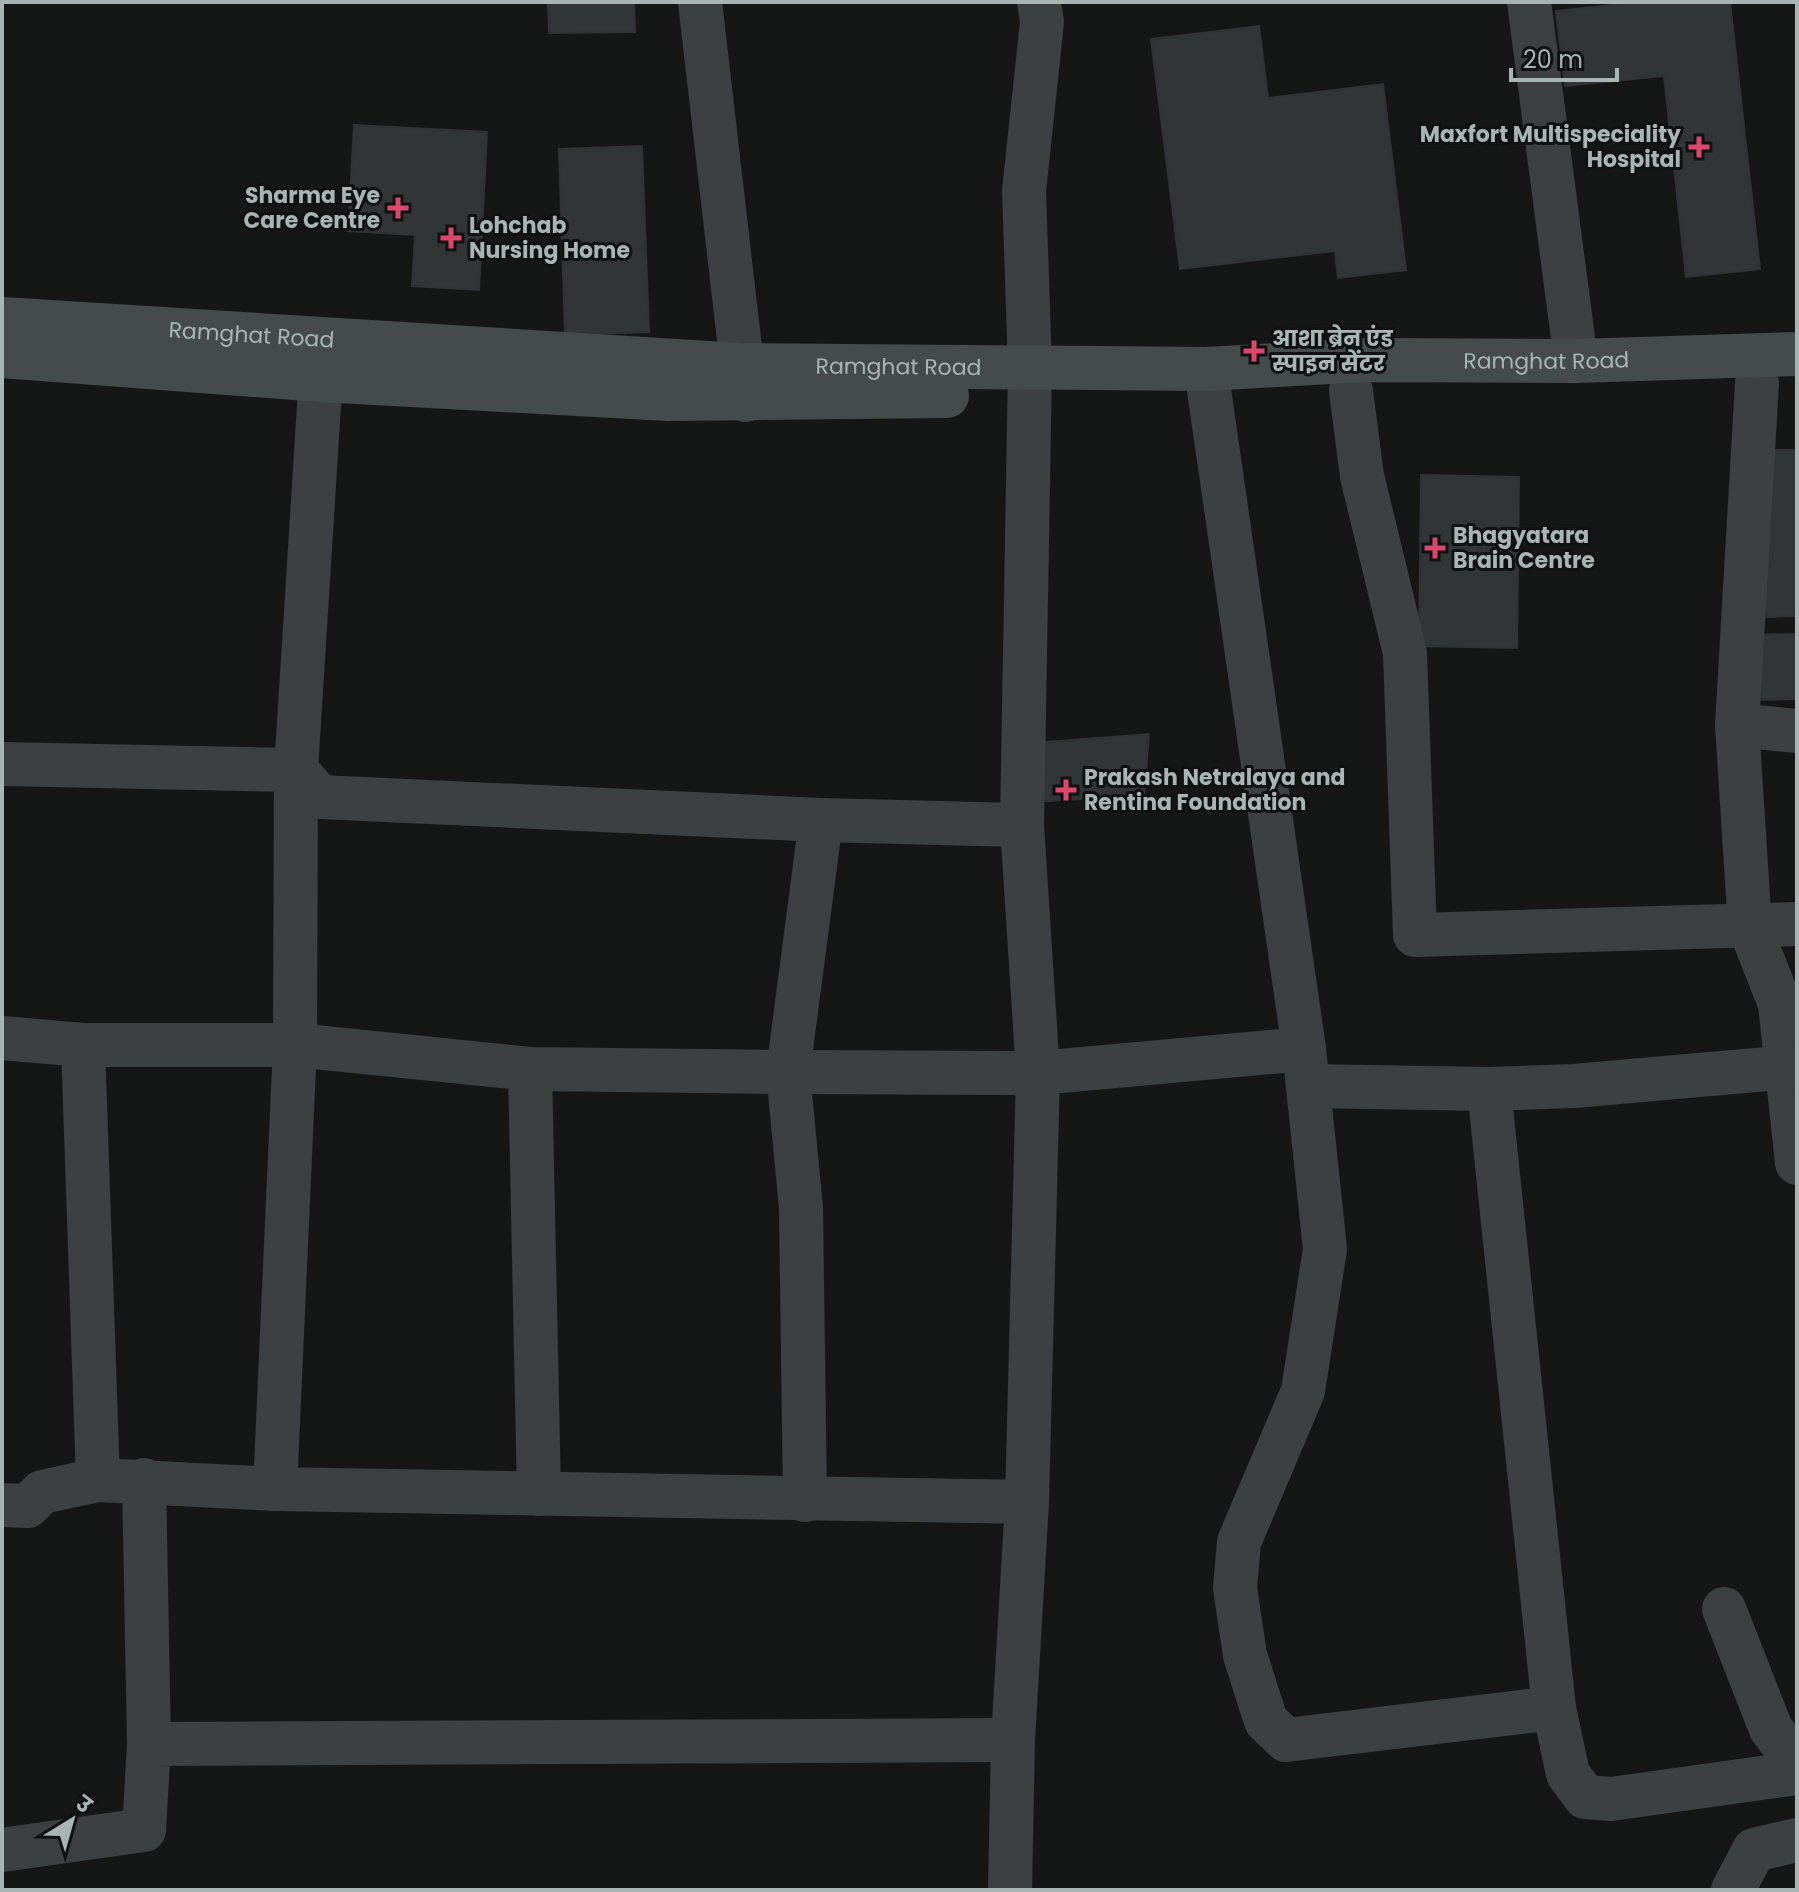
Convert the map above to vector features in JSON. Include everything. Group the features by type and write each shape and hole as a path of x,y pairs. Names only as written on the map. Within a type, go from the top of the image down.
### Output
{"main road":[{"name":"Ramghat Road","path":"2,319 322,360"},
{"name":"Ramghat Road","path":"1208,382 1365,360 1576,361 1797,354"},
{"name":"Ramghat Road","path":"2,356 322,360 744,383 1208,382 1351,391 1777,382"}],"street":[{"path":"700,2 744,383"},
{"path":"1010,1890 1013,1740 1027,1502 1038,1073 1022,825 1029,382 1024,191 1042,22 1039,2"},
{"path":"1529,2 1576,361"},
{"path":"275,1489 295,1045 296,770 322,360"},
{"path":"1208,382 1306,1067 1325,1249 1303,1391 1239,1542 1235,1588 1245,1655 1266,1721 1286,1740 1554,1708"},
{"path":"1777,382 1737,725 1750,928 1780,1004 1797,1163"},
{"path":"1351,391 1362,476 1405,653 1415,935 1750,928 1797,924"},
{"path":"1737,725 1797,731"},
{"path":"2,764 296,770 320,797 821,820 1022,825"},
{"path":"805,1500 801,1208 788,1072 821,820"},
{"path":"2,1038 83,1045 295,1045 530,1069 1038,1073 1306,1067 1489,1089 1608,1085 1789,1067"},
{"path":"83,1045 98,1480"},
{"path":"530,1069 539,1494"},
{"path":"1489,1089 1554,1708 1568,1774 1585,1797 1611,1799 1797,1773"},
{"path":"2,1505 28,1506 42,1492 98,1480 275,1489 1027,1502"},
{"path":"2,1850 144,1830 149,1744 144,1480"},
{"path":"1724,1609 1771,1729 1797,1763"},
{"path":"149,1744 1013,1740"},
{"path":"1733,1890 1754,1850 1797,1840"}],"building":[{"path":"548,2 634,2 635,32 549,33"},
{"path":"1640,2 1730,2 1760,269 1686,277 1664,76 1565,86 1556,11"},
{"path":"1259,26 1268,98 1383,84 1406,270 1338,278 1335,251 1180,269 1151,39"},
{"path":"354,125 487,132 479,290 412,286 415,235 348,231"},
{"path":"642,146 649,332 565,335 559,149"},
{"path":"1760,450 1797,450 1797,616 1765,617"},
{"path":"1421,475 1519,477 1517,648 1419,646"},
{"path":"1797,634 1797,699 1752,700 1749,635"},
{"path":"1149,734 1144,795 1032,802 1034,743"}],"place":[{"name":"Maxfort Multispeciality Hospital","path":"1699,147"},
{"name":"Sharma Eye Care Centre","path":"398,208"},
{"name":"Lohchab Nursing Home","path":"451,238"},
{"name":"आशा ब्रेन एंड स्पाइन सेंटर","path":"1254,351"},
{"name":"Bhagyatara Brain Centre","path":"1435,548"},
{"name":"Prakash Netralaya and Rentina Foundation","path":"1066,790"}]}
